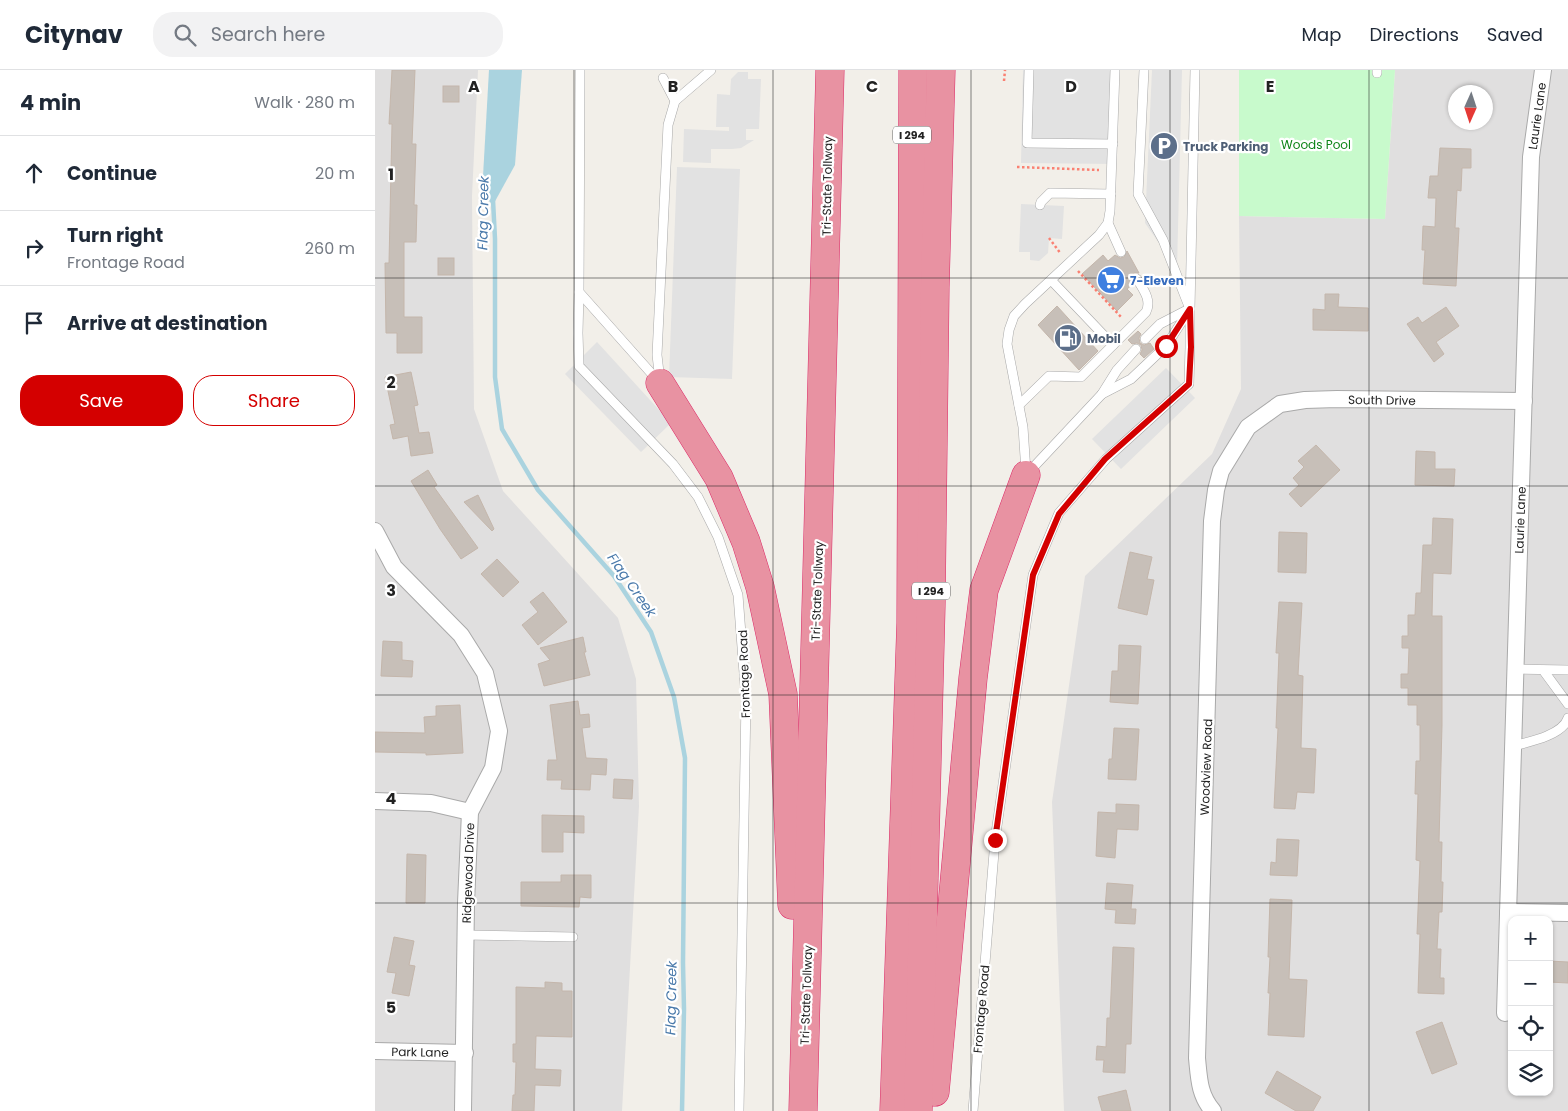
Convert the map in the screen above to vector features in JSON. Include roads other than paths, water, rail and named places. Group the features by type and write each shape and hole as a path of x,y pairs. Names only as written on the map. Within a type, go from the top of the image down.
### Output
{"highway":[{"name":"Tri-State Tollway","path":"802,1111 830,70"},
{"name":"I 294","path":"894,1111 911,623 913,70"},
{"name":"I 294","path":"918,1111 931,606 935,287 941,70"},
{"path":"660,383 719,478 746,542 760,586 783,694 802,1111"},
{"path":"933,1111 971,697 984,590 1026,475"}],"street":[{"name":"Laurie Lane","path":"1505,1013 1531,157 1543,70"},
{"name":"South Drive","path":"1248,427 1280,404 1305,400 1523,401"},
{"name":"Woodview Road","path":"1213,1111 1205,1102 1199,1081 1197,1058 1212,521 1216,490 1221,471 1248,427"},
{"name":"Ridgewood Drive","path":"375,531 394,567 461,635 485,673 499,731 493,768 470,812 463,1111"},
{"path":"375,801 431,803 470,812"},
{"path":"1508,912 1568,913"},
{"name":"Park Lane","path":"375,1051 465,1053"}],"lane":[{"name":"Frontage Road","path":"580,70 579,366 673,464 698,497 718,537 738,595 746,699 739,1111"},
{"path":"660,383 657,355 668,124 675,101 711,70"},
{"path":"1029,70 1027,143 1113,144"},
{"path":"1026,475 1023,427 1007,344 1009,330 1014,316 1088,246 1107,223 1111,194 1115,70"},
{"path":"1144,70 1138,194 1163,240 1190,309"},
{"name":"Frontage Road","path":"973,1111 995,840 1033,575 1059,514 1105,459 1189,384 1195,70"},
{"path":"663,78 675,101"},
{"path":"1040,205 1050,193 1111,194"},
{"path":"1107,223 1121,252"},
{"path":"1019,405 1049,376 1081,377 1146,312 1149,307 1147,297 1137,279"},
{"path":"1051,280 1113,344"},
{"path":"579,292 660,383"},
{"path":"1145,339 1160,324 1190,309"},
{"path":"1102,394 1131,379 1166,346 1190,309"},
{"path":"1026,475 1102,394 1117,370 1136,349"},
{"path":"1515,670 1568,670"},
{"path":"1543,670 1568,704"},
{"path":"1513,746 1539,739 1562,728 1568,718"},
{"path":"466,935 573,937"}],"water":[{"path":"489,70 522,70 515,165 493,205 482,194"}],"waterway":[{"name":"Flag Creek","path":"493,200 495,239 495,377 502,429 538,490 614,576 651,632 674,697 685,758 682,1111"}],"place":[{"name":"Truck Parking","path":"1164,146"},
{"name":"7-Eleven","path":"1111,280"},
{"name":"Mobil","path":"1068,338"}],"park label":[{"name":"Woods Pool","path":"1316,144"}]}
